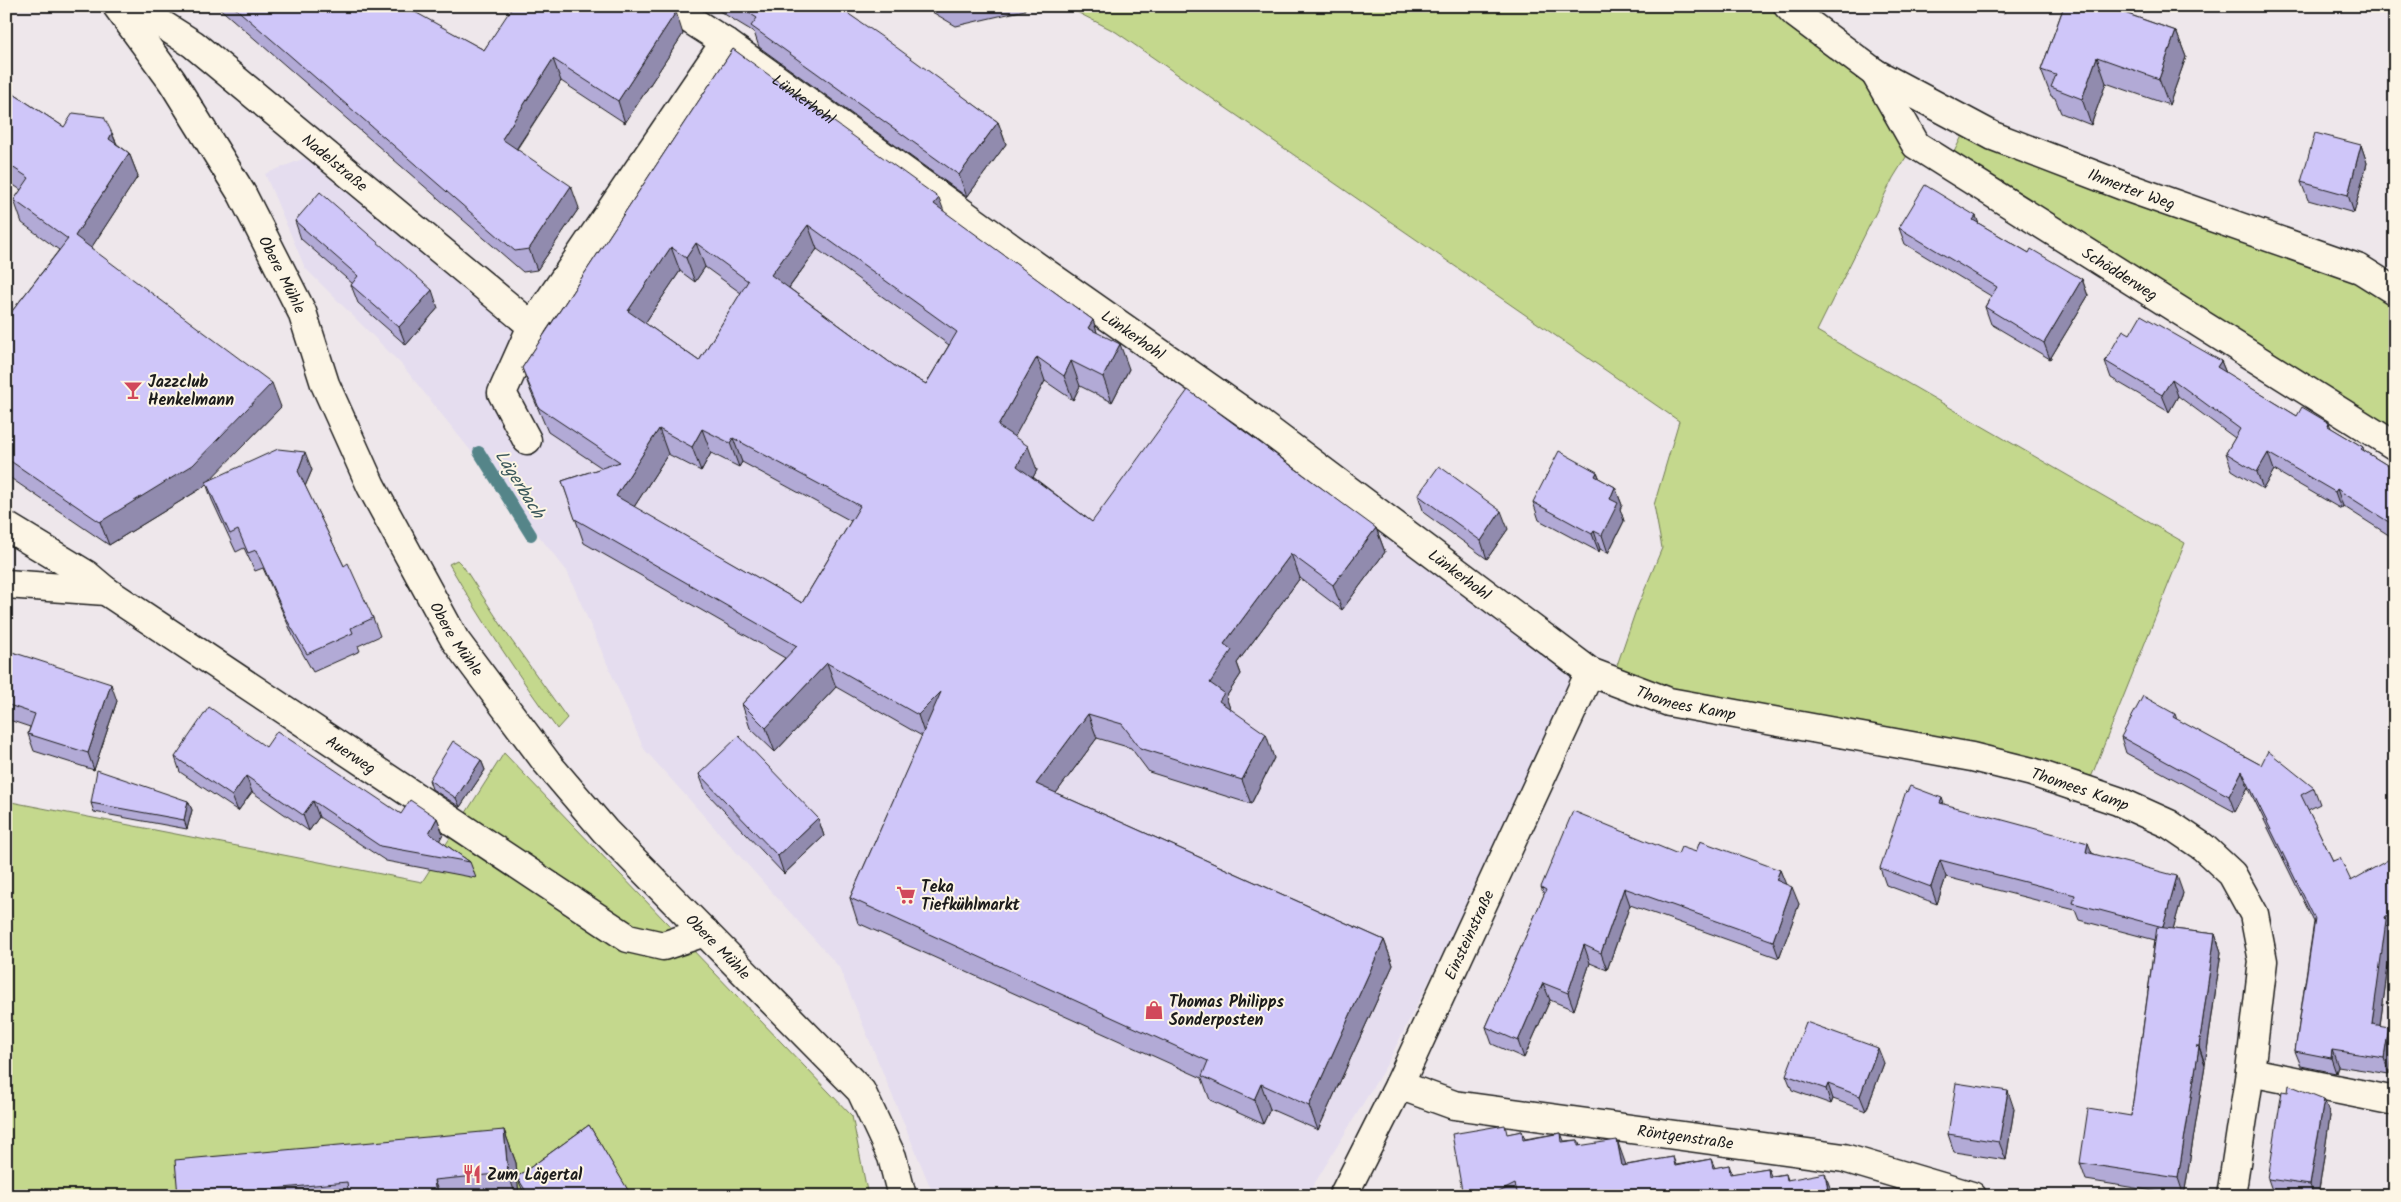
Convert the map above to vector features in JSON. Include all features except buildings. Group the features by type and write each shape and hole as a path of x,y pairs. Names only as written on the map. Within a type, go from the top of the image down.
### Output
{"street":[{"name":"Obere Mühle","path":"118,6 172,81 242,194 302,312 325,384 371,486 455,640 547,763 605,831 861,1091 892,1157 902,1196"},
{"name":"Nadelstraße","path":"133,6 193,44 532,326"},
{"name":"Lünkerhohl","path":"669,6 725,42 1043,271 1251,417 1590,672"},
{"name":"Ihmerter Weg","path":"1788,6 1875,73 1993,136 2126,187 2360,269 2395,291"},
{"path":"528,440 502,393 532,326 725,42"},
{"name":"Schödderweg","path":"1875,73 1916,146 2395,446"},
{"name":"Auerweg","path":"6,526 87,575 106,591 628,938 663,946 705,932"},
{"path":"6,584 106,591"},
{"name":"Thomees Kamp","path":"1590,672 1668,702 1962,755 2024,770 2118,801 2169,824 2203,847 2232,874 2254,914 2263,961 2250,1072 2231,1196"},
{"name":"Einsteinstraße","path":"1343,1196 1399,1085 1590,672"},
{"path":"2250,1072 2395,1101"},
{"name":"Röntgenstraße","path":"1399,1085 1454,1105 1844,1158 1972,1196"}],"shaded area":[{"path":"729,51 1585,673 1387,1064 1307,1196 934,1196 839,967 644,749 567,571 402,365 305,268 265,174 305,158 542,353"}],"green space":[{"path":"1065,6 1783,6 1870,74 1911,149 1893,178 1817,331 2185,543 2086,790 1613,677 1635,613 1662,548 1654,505 1679,421 1116,32"},
{"path":"1966,128 2395,290 2395,440 1950,160"},
{"path":"457,560 567,718 557,729 501,648 449,564"},
{"path":"504,753 852,1116 868,1196 6,1196 6,801 422,882"}],"waterway":[{"name":"Lägerbach","path":"479,452 531,535"}],"place":[{"name":"Jazzclub Henkelmann","path":"133,390"},
{"name":"Teka Tiefkühlmarkt","path":"906,895"},
{"name":"Thomas Philipps Sonderposten","path":"1154,1010"},
{"name":"Zum Lägertal","path":"472,1174"}]}
